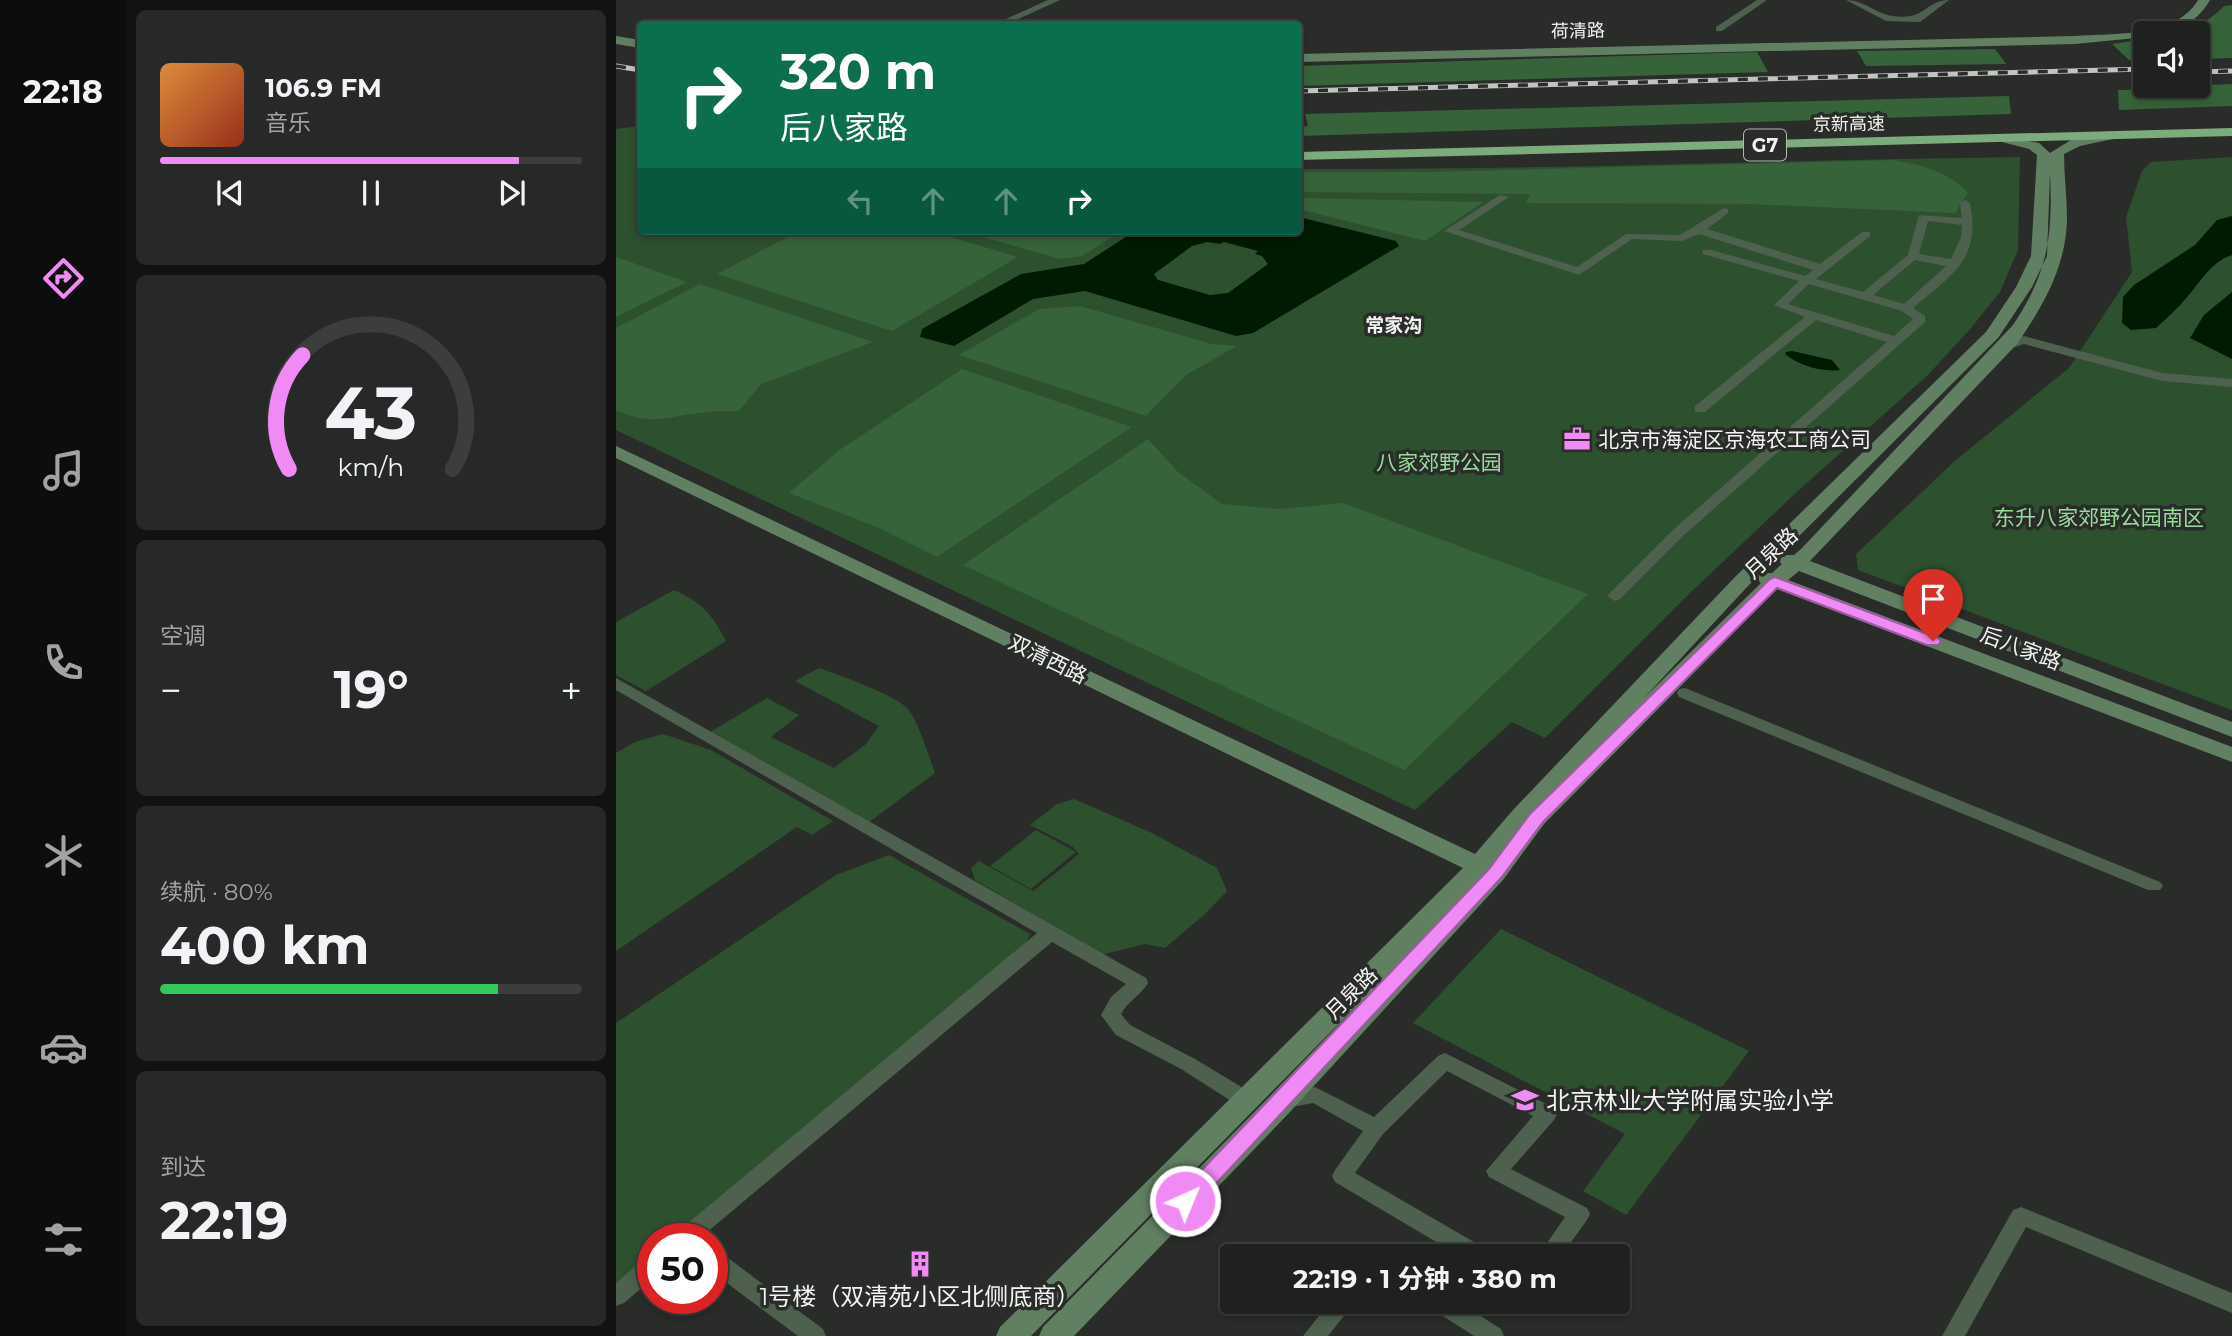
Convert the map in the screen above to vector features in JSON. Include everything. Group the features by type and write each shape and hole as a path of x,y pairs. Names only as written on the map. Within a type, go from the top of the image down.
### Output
{"highway":[{"name":"京新高速","path":"1302,144 2232,121"},
{"name":"京新高速","path":"1302,156 2232,132"}],"main road":[{"name":"荷清路","path":"1302,57 2075,40 2141,34 2187,20 2199,11 2204,0"},
{"path":"616,40 637,44"},
{"path":"616,50 637,53"},
{"name":"月泉路","path":"1054,1336 1283,1100 1495,874 1536,818 1895,463 2003,347 2032,312 2054,262 2060,226 2057,152 2076,143 2108,136"},
{"name":"月泉路","path":"1011,1336 1479,866 1521,815 1750,573 1992,335 2024,288 2039,256 2044,154 2034,146 2007,139"},
{"name":"双清西路","path":"616,452 1479,866"},
{"name":"后八家路","path":"1771,553 2232,730"},
{"name":"后八家路","path":"1750,573 2232,755"}],"street":[{"path":"1007,21 1056,0"},
{"path":"1719,29 1763,0"},
{"path":"1850,0 1889,19 1920,19 1945,0"},
{"path":"1504,197 1450,231 1579,271 1630,236 1682,238 1724,211"},
{"path":"1906,308 1956,264 1966,243 1970,222 1965,203"},
{"path":"1865,296 1913,256 1923,217 1970,222"},
{"path":"1698,230 1821,268"},
{"path":"1866,234 1821,268 1780,305 1897,341"},
{"path":"1615,596 1678,533 1921,319 1906,308 1707,252"},
{"path":"1913,256 1956,264"},
{"path":"1700,409 1814,315"},
{"path":"2003,347 2024,340 2162,377 2232,383"},
{"path":"616,682 1139,983 1118,1002 1111,1015 1123,1030 1178,1058 1246,1100"},
{"path":"1685,693 2154,886"},
{"path":"704,1223 1051,932"},
{"path":"1458,1244 1342,1176 1376,1128 1446,1061 1547,1114 1496,1171 1580,1214 1558,1244"},
{"path":"1283,1100 1315,1095 1376,1128"},
{"path":"1953,1336 2021,1216 2232,1303"},
{"path":"728,1271 815,1336"},
{"path":"616,1296 637,1278"},
{"path":"1314,1336 1333,1314"},
{"path":"1459,1314 1493,1336"}],"green space":[{"path":"2232,5 2232,58 2210,59 2210,21 2205,21 2224,6"},
{"path":"2133,41 2133,60 2129,60 2112,44"},
{"path":"1995,49 2006,64 1866,66 1857,51"},
{"path":"1757,52 1768,72 1302,86 1302,66"},
{"path":"2232,84 2232,106 2119,110 2118,90 2133,90 2133,98 2210,98 2210,85"},
{"path":"2009,96 2011,114 1302,136 1302,127 1308,126 1305,114"},
{"name":"八家郊野公园","path":"637,126 637,235 1302,235 1302,169 2020,157 2018,250 2000,292 1928,375 1800,489 1690,593 1545,738 1512,722 1415,810 616,430 616,129"},
{"name":"东升八家郊野公园南区","path":"2232,157 2232,710 1858,570 1856,554 1956,460 2069,368 2132,272 2126,217 2142,171 2151,162"},
{"path":"1893,160 1934,170 1952,179 1968,193 1955,213 1747,204 1526,203 1530,194 1302,192 1302,172 1426,172"},
{"path":"1302,198 1484,202 1425,241 1302,210"},
{"path":"791,235 944,235 1018,257 892,331 717,274"},
{"path":"976,235 1115,235 1082,256 1060,259"},
{"path":"616,257 687,282 616,317"},
{"path":"700,284 873,342 761,384 739,411 649,419 616,410 616,328"},
{"path":"1080,306 1212,344 1237,346 1186,375 1146,416 959,355 1039,309"},
{"path":"962,369 1132,427 937,557 877,527 789,493 838,451"},
{"path":"1148,439 1178,472 1222,504 1279,509 1343,503 1588,594 1404,770 963,565"},
{"path":"674,590 705,610 726,641 646,691 616,675 616,622"},
{"path":"819,668 878,691 906,707 919,729 935,773 868,823 710,732 767,698 799,715 771,737 834,768 866,744 879,726 795,681"},
{"path":"663,734 711,750 833,821 812,835 797,827 616,951 616,753 635,742"},
{"path":"1074,799 1152,833 1217,868 1227,891 1204,915 1165,948 1145,944 1101,955 975,880 971,868 979,861 1033,891 1079,854 1073,847 1030,825 1057,804"},
{"path":"1036,830 1076,852 1031,889 990,866"},
{"path":"889,855 1030,934 1024,950 696,1223 637,1223 637,1272 616,1290 616,1023 836,875"},
{"path":"1501,929 1749,1051 1626,1215 1583,1191 1625,1134 1413,1023"}],"shaded area":[{"path":"2232,216 2232,255 2213,267 2156,328 2131,330 2122,323 2123,297 2134,285 2195,245 2217,220"},
{"path":"1302,218 1396,241 1399,246 1253,333 1236,336 1085,291 1033,299 954,346 920,337 922,329 1021,274 1084,264 1129,235 1302,235","holes":["1207,242 1224,242 1258,251 1255,254 1262,256 1268,264 1228,293 1210,295 1158,280 1154,274 1192,246"]},
{"path":"2232,292 2232,359 2190,338 2204,315"},
{"path":"1792,351 1832,360 1840,370 1804,365 1785,354"}],"railway":[{"path":"616,66 637,70"},
{"path":"1302,91 2133,69"},
{"path":"2210,72 2232,71"}],"place":[{"name":"北京市海淀区京海农工商公司","path":"1577,439"},
{"name":"北京林业大学附属实验小学","path":"1525,1100"},
{"name":"1号楼（双清苑小区北侧底商）","path":"920,1264"}],"district":[{"name":"常家沟","path":"1394,325"}],"route":[{"path":"1185,1201 1318,1064 1495,874 1536,818 1764,590 1775,582 1933,641"}]}
